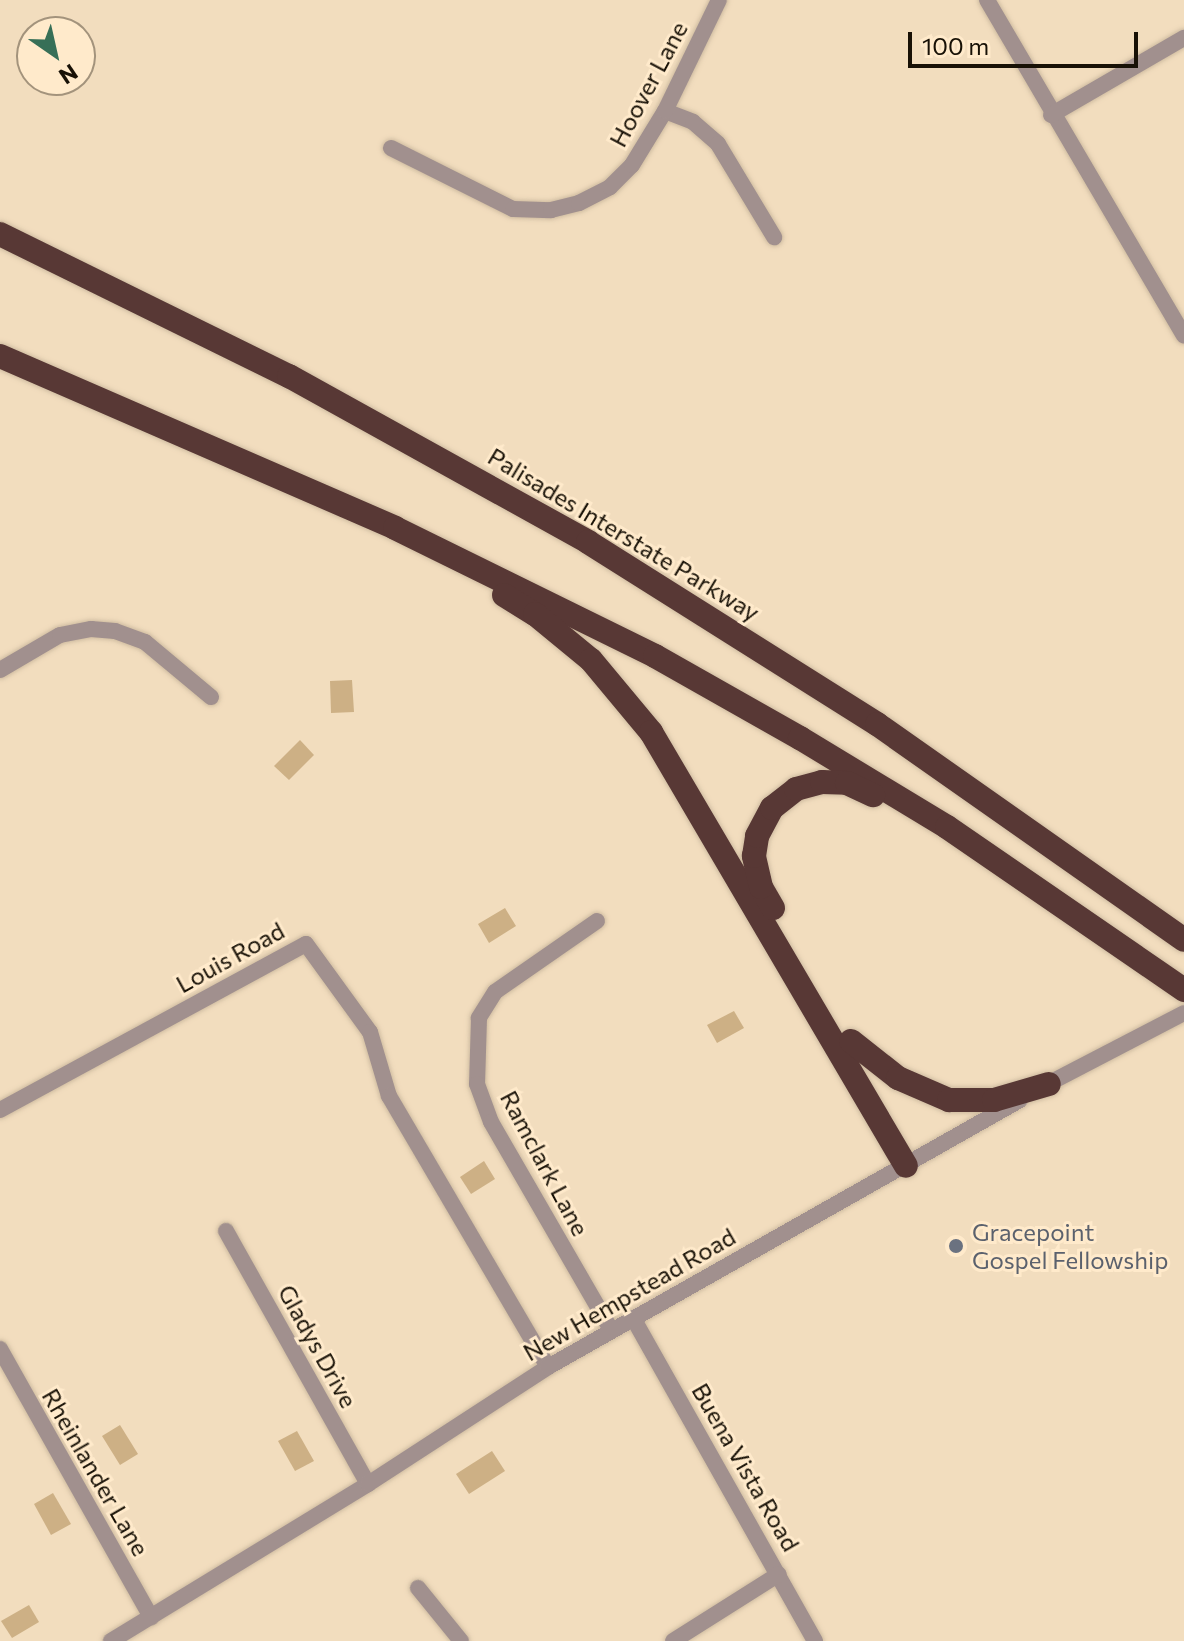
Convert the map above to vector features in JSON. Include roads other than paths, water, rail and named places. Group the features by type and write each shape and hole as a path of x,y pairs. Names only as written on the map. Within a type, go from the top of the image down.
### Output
{"highway":[{"name":"Palisades Interstate Parkway","path":"0,234 289,376 450,463 623,563 877,724 1184,940"},
{"path":"0,356 345,505 526,590 703,682 851,767 1042,889 1184,990"},
{"path":"345,505 527,608 578,648 616,687 670,762 913,1162"},
{"path":"913,1162 851,1041 758,877 754,856 757,836 772,808 787,794 822,782 855,786 1042,889"},
{"path":"851,1041 898,1078 949,1100 981,1102 1049,1084"}],"street":[{"name":"Hoover Lane","path":"391,148 513,209 551,210 579,203 610,187 632,165 665,111 719,0"},
{"path":"987,0 1051,115 1184,336"},
{"path":"1051,115 1184,38"},
{"path":"665,111 693,122 718,144 774,237"},
{"path":"0,670 60,635 91,629 115,631 145,642 211,697"},
{"name":"Ramclark Lane","path":"597,921 495,992 479,1018 477,1084 491,1122 611,1330"},
{"name":"Louis Road","path":"0,1110 306,944 370,1032 389,1096 548,1367"},
{"name":"New Hempstead Road","path":"111,1641 368,1484 548,1367 611,1330 1049,1084 1184,1013"},
{"name":"Gladys Drive","path":"226,1231 368,1484"},
{"name":"Buena Vista Road","path":"633,1318 815,1641"},
{"name":"Rheinlander Lane","path":"0,1349 151,1617"},
{"path":"673,1641 779,1574"},
{"path":"418,1588 461,1641"}],"place":[{"name":"Gracepoint Gospel Fellowship","path":"956,1246"}]}
